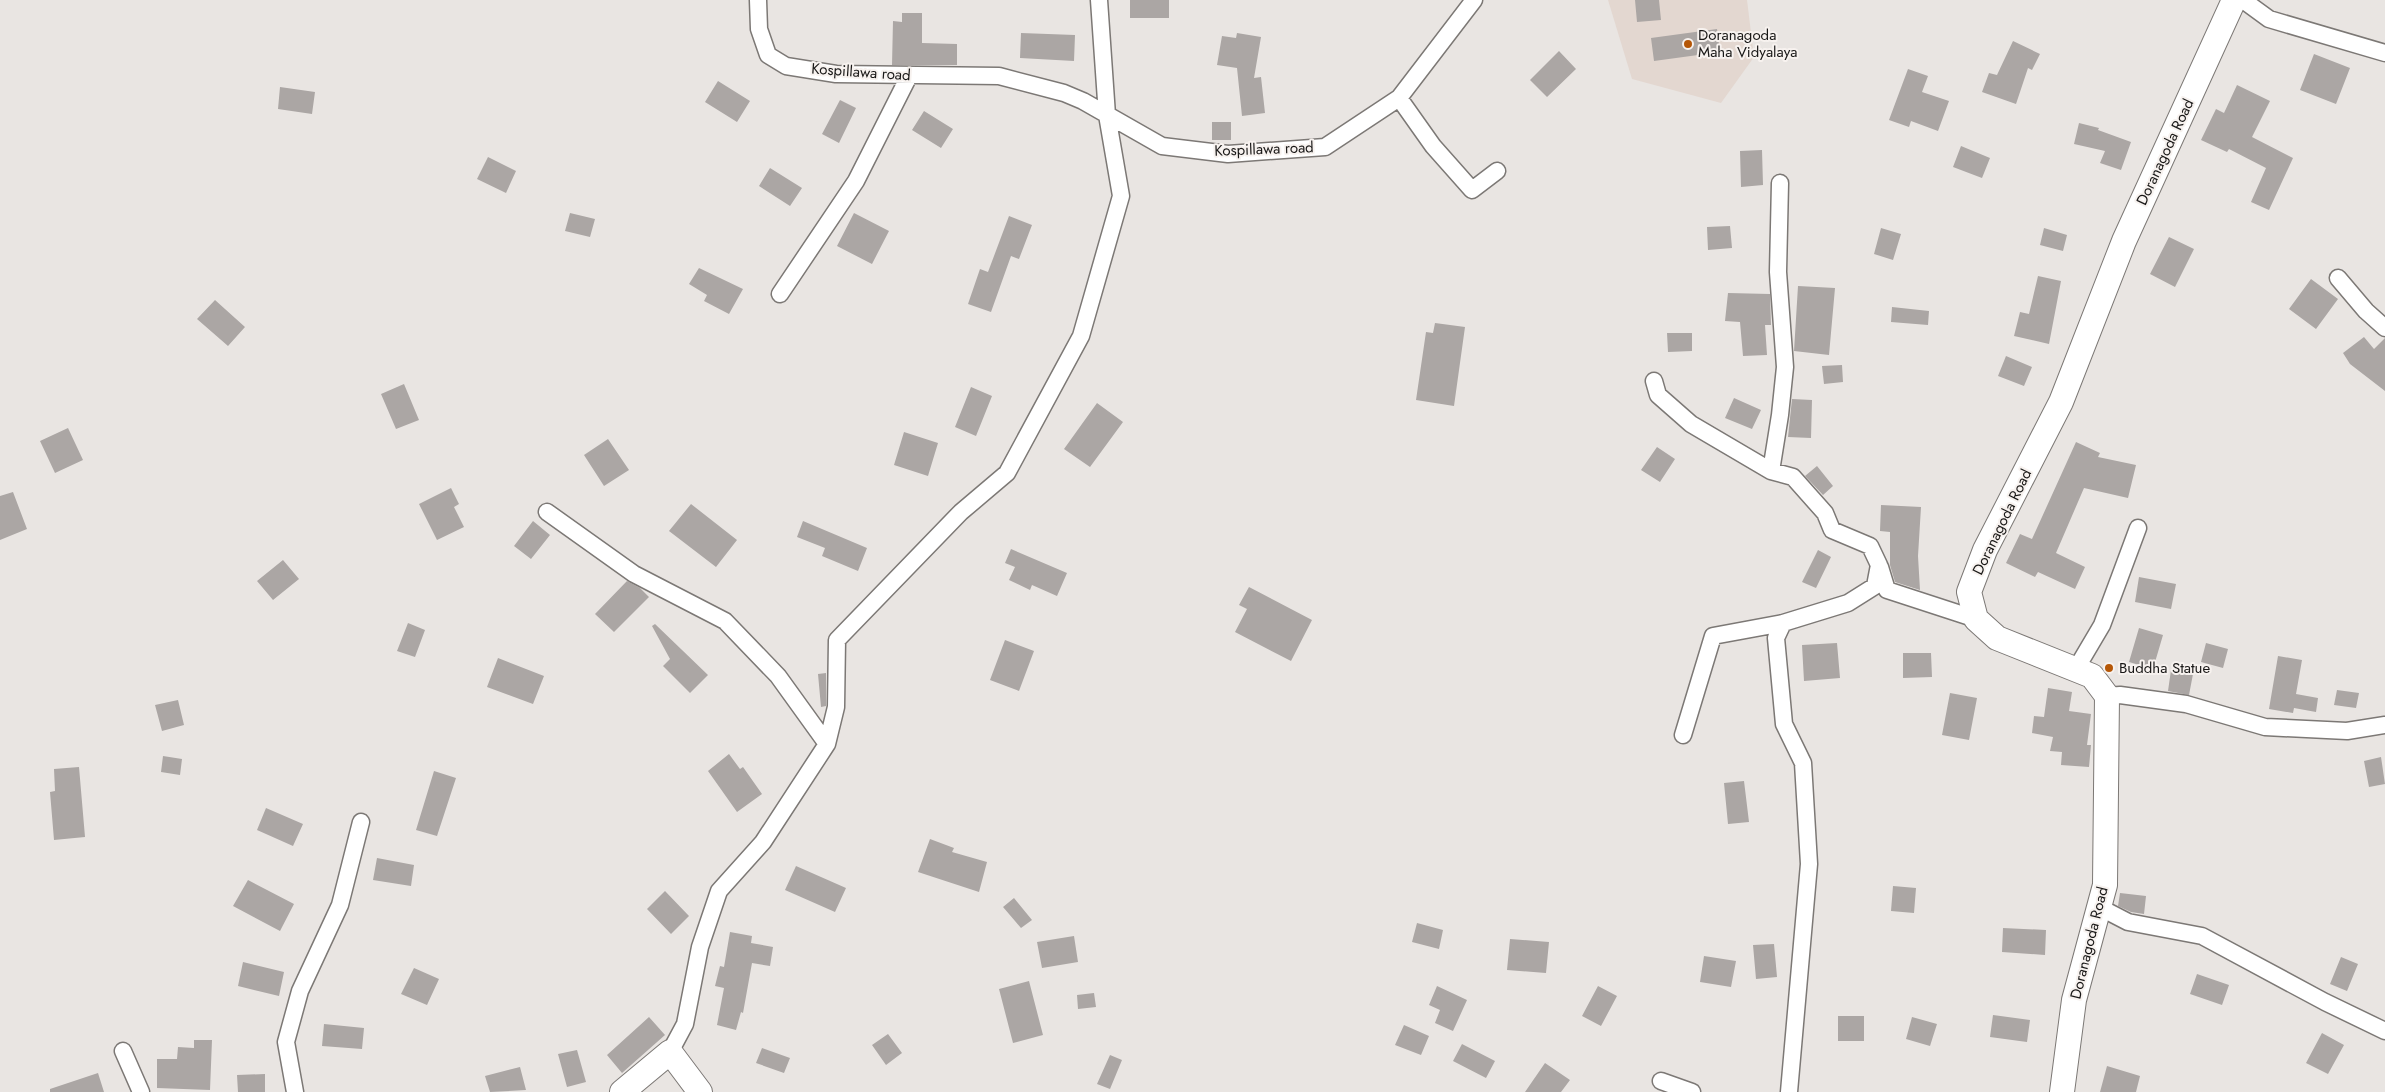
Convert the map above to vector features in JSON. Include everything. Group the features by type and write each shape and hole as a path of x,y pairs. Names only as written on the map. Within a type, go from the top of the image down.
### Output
{"street":[{"name":"Kospillawa road","path":"758,0 760,30 768,55 786,66 836,74 999,76 1064,93 1162,146 1228,154 1325,147 1399,98 1474,0"},
{"path":"622,1092 670,1052 685,1024 700,947 719,891 763,842 828,744 836,707 837,640 960,512 1007,473 1081,336 1121,196 1107,115 1099,0"},
{"name":"Doranagoda Road","path":"1976,619 1969,592 1985,550 2061,402 2124,241 2234,0"},
{"path":"2243,0 2269,19 2385,53"},
{"path":"780,294 856,181 909,76"},
{"path":"1399,98 1433,146 1472,190 1497,171"},
{"path":"1771,470 1780,415 1785,367 1778,272 1780,183"},
{"path":"2338,278 2366,311 2385,328"},
{"path":"1654,380 1658,395 1691,424 1771,470 1793,477 1825,513 1832,530 1870,546 1879,565 1887,590 1976,619 1997,638 2092,676 2107,696 2120,695 2186,704 2265,727 2347,731 2385,725"},
{"path":"547,512 634,574 726,621 778,676 828,744"},
{"path":"2076,669 2102,625 2138,528"},
{"path":"1683,735 1713,636 1783,623 1848,602 1875,586 1879,565"},
{"path":"1783,623 1776,638 1784,724 1803,763 1810,864 1790,1092"},
{"name":"Doranagoda Road","path":"2062,1092 2074,1000 2105,885 2107,696"},
{"path":"295,1092 286,1042 300,991 340,905 361,822"},
{"path":"2099,907 2128,922 2202,936 2324,1002 2385,1031"},
{"path":"123,1051 141,1092"},
{"path":"670,1052 700,1092"},
{"path":"1661,1081 1692,1092"}],"shaded area":[{"name":"Doranagoda Maha Vidyalaya","path":"1608,0 1747,0 1754,57 1721,103 1632,79"}],"building":[{"path":"1130,0 1169,0 1169,18 1130,18"},
{"path":"1635,0 1659,0 1661,20 1637,22"},
{"path":"902,13 922,13 922,43 957,44 957,65 892,65 893,21 902,22"},
{"path":"1717,29 1720,52 1654,61 1651,38"},
{"path":"1021,33 1075,35 1074,61 1020,58"},
{"path":"1237,33 1261,37 1254,78 1261,77 1265,113 1242,116 1237,68 1217,65 1222,36 1236,38"},
{"path":"2013,41 2040,54 2032,70 2028,68 2016,104 1982,92 1989,73 1997,75"},
{"path":"1559,51 1576,69 1547,97 1530,80"},
{"path":"2314,54 2350,68 2336,104 2300,90"},
{"path":"1908,69 1928,76 1922,92 1949,101 1938,131 1911,121 1909,127 1889,120"},
{"path":"718,81 750,101 737,122 705,102"},
{"path":"2237,85 2270,101 2252,137 2293,158 2269,210 2251,202 2266,168 2229,149 2227,152 2201,140 2216,109 2224,113"},
{"path":"280,87 315,92 312,114 278,109"},
{"path":"840,100 856,108 839,143 822,134"},
{"path":"924,111 953,129 941,148 912,130"},
{"path":"1212,122 1231,122 1231,140 1212,140"},
{"path":"2079,123 2099,128 2098,130 2131,142 2121,170 2100,163 2105,151 2074,144"},
{"path":"1961,146 1990,158 1982,178 1953,167"},
{"path":"1762,150 1763,185 1741,187 1740,151"},
{"path":"488,157 516,171 506,193 477,179"},
{"path":"770,168 802,188 790,206 759,186"},
{"path":"570,213 595,219 590,237 565,231"},
{"path":"854,213 889,231 872,264 837,246"},
{"path":"1009,216 1032,225 1019,259 1011,256 991,312 968,304 980,269 988,272"},
{"path":"1730,226 1732,248 1708,250 1707,227"},
{"path":"1881,228 1901,234 1893,260 1874,254"},
{"path":"2044,228 2067,235 2063,251 2040,245"},
{"path":"2169,237 2194,249 2175,287 2150,274"},
{"path":"699,268 743,289 729,314 704,301 707,295 689,284"},
{"path":"2038,276 2061,281 2049,344 2014,336 2020,312 2029,314"},
{"path":"2311,279 2338,299 2316,329 2289,309"},
{"path":"1798,286 1835,288 1829,355 1794,351"},
{"path":"1728,293 1770,294 1771,325 1765,325 1767,355 1743,356 1740,322 1725,321"},
{"path":"215,300 245,327 228,346 197,319"},
{"path":"1892,307 1929,311 1928,325 1891,322"},
{"path":"1435,323 1465,327 1454,406 1416,400 1426,332 1433,333"},
{"path":"1667,333 1692,333 1692,351 1668,352"},
{"path":"2364,337 2374,349 2385,338 2385,391 2350,364 2343,353"},
{"path":"2006,356 2032,367 2024,386 1998,376"},
{"path":"1842,365 1843,382 1824,384 1822,366"},
{"path":"404,384 419,420 396,429 381,394"},
{"path":"971,387 992,396 976,436 955,427"},
{"path":"1734,398 1761,410 1752,429 1725,418"},
{"path":"1792,399 1812,400 1811,438 1788,437"},
{"path":"1097,403 1123,422 1090,467 1064,449"},
{"path":"68,428 83,460 55,473 40,441"},
{"path":"904,432 938,443 928,476 894,465"},
{"path":"608,439 629,470 604,486 584,455"},
{"path":"2076,442 2100,453 2098,457 2136,465 2128,498 2084,488 2056,553 2085,567 2075,589 2038,572 2035,577 2006,563 2020,534 2032,539"},
{"path":"1657,447 1675,459 1660,482 1641,470"},
{"path":"1817,466 1833,486 1823,495 1805,476"},
{"path":"451,488 459,504 454,507 464,527 437,540 419,504"},
{"path":"13,492 27,529 0,540 0,496"},
{"path":"691,504 737,540 716,567 669,531"},
{"path":"1881,505 1921,507 1918,556 1920,590 1895,582 1890,565 1890,532 1880,531"},
{"path":"533,521 550,535 531,559 514,546"},
{"path":"803,521 867,548 858,571 822,556 825,548 797,537"},
{"path":"1011,549 1067,573 1057,596 1032,585 1030,590 1009,580 1015,567 1005,563"},
{"path":"1818,550 1831,557 1816,588 1802,582"},
{"path":"283,560 299,579 273,600 257,581"},
{"path":"2139,577 2176,584 2171,609 2135,602"},
{"path":"627,581 640,588 649,597 614,632 595,614"},
{"path":"1249,587 1312,620 1291,661 1235,632 1247,609 1239,605"},
{"path":"408,623 425,630 415,657 397,651"},
{"path":"655,624 708,675 690,693 663,666 670,659 652,626"},
{"path":"2139,628 2163,635 2153,669 2129,662"},
{"path":"1005,640 1034,651 1019,691 990,680"},
{"path":"1837,643 1840,678 1804,681 1802,645"},
{"path":"2206,643 2228,649 2223,668 2201,662"},
{"path":"1903,653 1931,653 1932,677 1903,678"},
{"path":"2278,656 2302,660 2296,694 2318,698 2316,712 2294,708 2293,713 2269,709"},
{"path":"498,658 544,676 533,704 487,687"},
{"path":"2171,670 2193,674 2189,695 2168,691"},
{"path":"826,673 826,706 821,707 818,674"},
{"path":"2048,688 2072,692 2069,711 2091,714 2087,745 2091,745 2089,767 2061,765 2062,752 2050,751 2053,737 2032,733 2034,716 2044,717"},
{"path":"2337,690 2359,693 2356,708 2334,705"},
{"path":"1950,693 1977,698 1969,740 1942,735"},
{"path":"178,700 184,725 162,731 155,705"},
{"path":"729,754 740,769 743,767 762,794 737,812 708,771"},
{"path":"163,756 182,759 180,775 161,772"},
{"path":"2381,757 2385,784 2369,787 2364,761"},
{"path":"79,767 85,837 54,840 50,792 55,791 54,769"},
{"path":"434,771 456,778 437,836 416,830"},
{"path":"1744,781 1749,822 1728,824 1724,783"},
{"path":"266,808 303,824 293,846 257,830"},
{"path":"930,839 954,848 952,852 987,862 979,892 918,872"},
{"path":"377,858 414,865 411,886 373,880"},
{"path":"796,866 846,888 835,912 785,890"},
{"path":"248,880 294,904 280,931 233,906"},
{"path":"1893,886 1916,888 1914,913 1891,911"},
{"path":"665,891 689,916 671,934 647,909"},
{"path":"2120,893 2146,896 2144,914 2131,912 2118,906"},
{"path":"1014,898 1032,920 1021,928 1003,907"},
{"path":"1417,923 1443,930 1439,949 1412,942"},
{"path":"2003,928 2046,930 2045,955 2002,952"},
{"path":"730,932 752,936 751,943 773,947 770,966 752,963 743,1013 741,1012 736,1030 717,1025 724,988 715,986 720,966 724,967"},
{"path":"1074,936 1078,962 1042,968 1037,942"},
{"path":"1510,939 1549,942 1546,973 1507,970"},
{"path":"1774,944 1777,977 1756,979 1753,945"},
{"path":"1704,956 1736,961 1731,987 1700,982"},
{"path":"2341,957 2358,964 2347,991 2330,984"},
{"path":"243,962 284,972 279,996 238,986"},
{"path":"414,968 439,979 427,1005 401,994"},
{"path":"2197,974 2229,985 2222,1005 2190,994"},
{"path":"1029,981 1043,1035 1013,1043 999,989"},
{"path":"1437,986 1467,1000 1453,1031 1435,1023 1440,1010 1429,1005"},
{"path":"1598,986 1617,996 1601,1026 1582,1016"},
{"path":"1094,993 1096,1007 1078,1009 1077,995"},
{"path":"1993,1015 2030,1020 2027,1042 1990,1037"},
{"path":"1838,1016 1864,1016 1864,1041 1838,1041"},
{"path":"649,1017 665,1035 622,1073 607,1055"},
{"path":"1912,1017 1937,1024 1930,1046 1906,1039"},
{"path":"324,1024 364,1028 362,1049 322,1046"},
{"path":"1404,1025 1429,1036 1421,1055 1395,1045"},
{"path":"2322,1033 2344,1045 2328,1074 2306,1063"},
{"path":"888,1034 902,1053 886,1065 872,1045"},
{"path":"194,1040 212,1040 210,1090 157,1088 157,1059 177,1059 178,1047 194,1048"},
{"path":"1462,1044 1495,1061 1486,1078 1453,1061"},
{"path":"762,1048 790,1058 784,1073 756,1063"},
{"path":"577,1050 586,1082 567,1087 558,1054"},
{"path":"1110,1055 1122,1060 1110,1089 1097,1084"},
{"path":"1545,1063 1570,1080 1561,1092 1525,1092"},
{"path":"2107,1066 2140,1076 2136,1092 2100,1092"},
{"path":"520,1067 526,1090 490,1092 485,1076"},
{"path":"98,1073 104,1092 50,1092 50,1089"},
{"path":"265,1074 265,1092 238,1092 237,1075"}],"place":[{"name":"Doranagoda Maha Vidyalaya","path":"1688,44"},
{"name":"Buddha Statue","path":"2109,668"}]}
